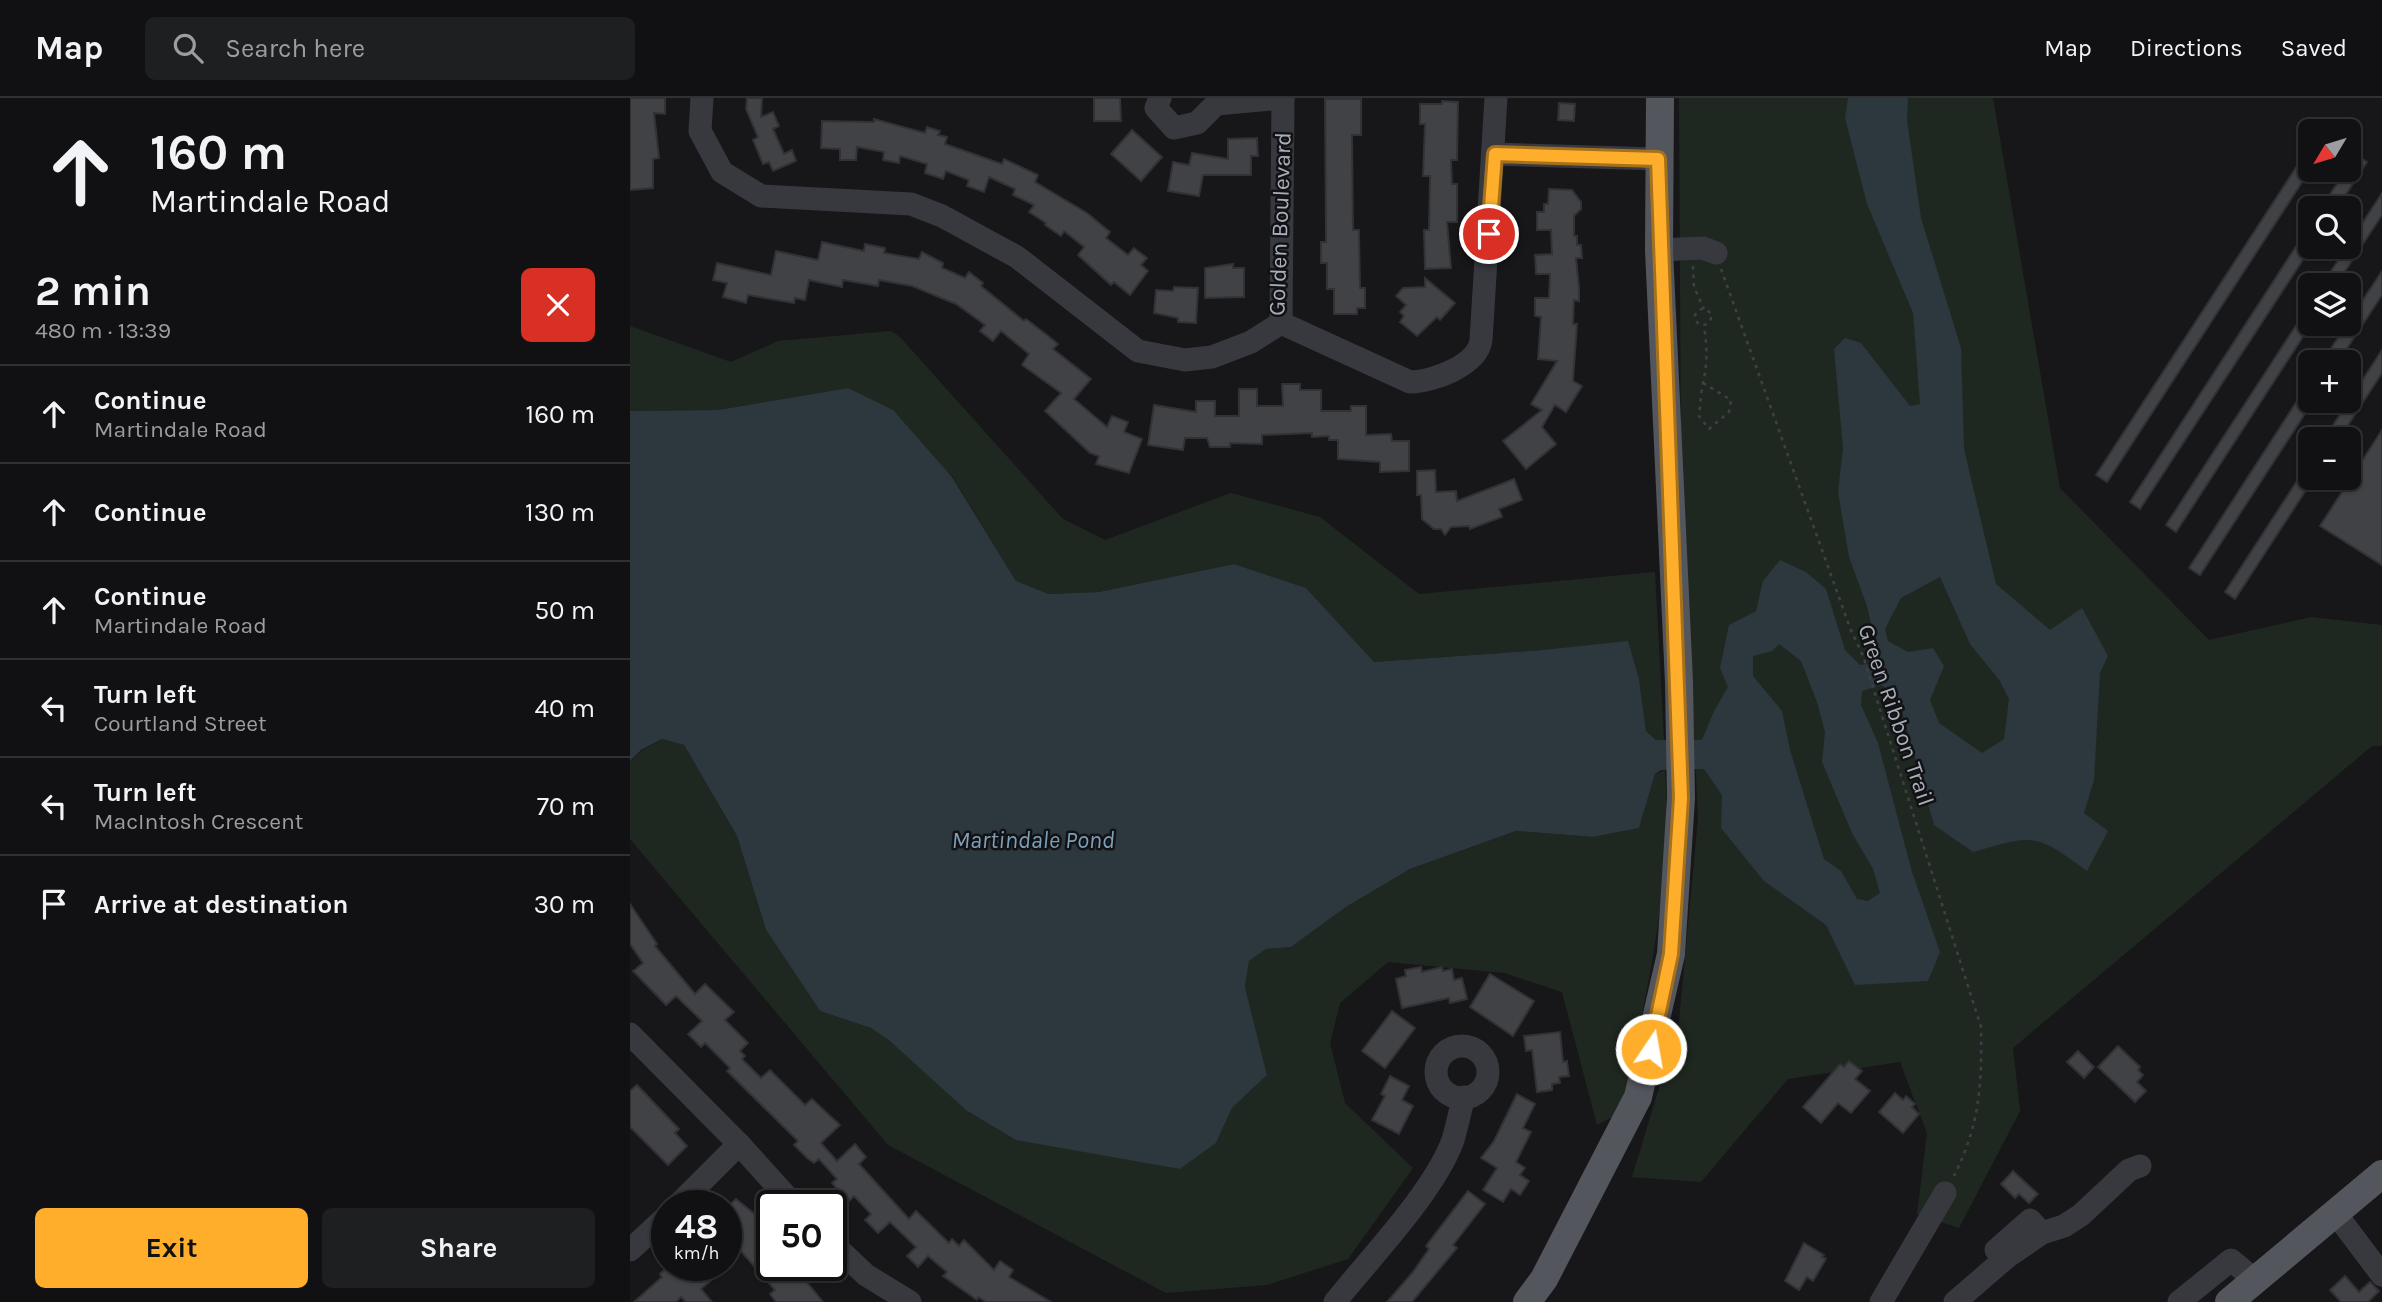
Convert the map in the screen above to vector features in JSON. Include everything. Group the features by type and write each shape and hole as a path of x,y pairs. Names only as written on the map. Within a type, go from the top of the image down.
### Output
{"main road":[{"path":"1527,1302 1544,1279 1638,1097 1671,954 1681,798 1679,682 1659,250 1660,98"},
{"path":"2229,1302 2382,1174"}],"street":[{"name":"Golden Boulevard","path":"702,98 700,131 722,172 761,196 911,204 942,216 1017,257 1138,351 1185,360 1212,357 1251,342 1281,323 1283,98"},
{"path":"1160,98 1156,108 1174,128 1197,123 1214,101 1283,98"},
{"path":"1281,323 1410,382 1422,382 1470,360 1480,350 1495,154 1496,98"},
{"path":"1495,154 1658,159"},
{"path":"1659,250 1704,251"},
{"path":"630,1034 781,1190"},
{"path":"1335,1302 1421,1195 1452,1142 1464,1097"},
{"path":"693,1190 739,1144"},
{"path":"1955,1302 2007,1257 2042,1233 2064,1226 2129,1170 2140,1166"},
{"path":"1881,1302 1945,1193"},
{"path":"2336,1214 2382,1275"},
{"path":"1938,1302 2029,1220 2042,1233"},
{"path":"630,1250 651,1231"},
{"path":"847,1257 866,1275 910,1302"},
{"path":"2179,1302 2231,1260 2255,1280"}],"path":[{"path":"1704,251 1694,288 1704,309 1711,316 1709,323 1704,325"},
{"name":"Green Ribbon Trail","path":"1704,251 1863,656 1981,1027 1982,1091 1970,1144 1945,1193"},
{"path":"1704,309 1699,309 1695,316 1697,321 1704,325"},
{"path":"1703,383 1731,400 1729,412 1709,429 1699,416 1703,383 1709,363 1704,325"}],"shaded area":[{"path":"1679,98 1993,98 2060,488 2209,640 2311,617 2382,625 2382,746 2372,746 2013,1048 2020,1111 1959,1228 1917,1214 1927,1133 1900,1062 1788,1079 1701,1182 1632,1177 1679,1022 1698,818 1681,448"},
{"path":"630,326 731,362 778,341 891,331 900,337 1063,519 1105,540 1231,493 1320,517 1419,594 1655,572 1664,740 1656,740 1646,731 1639,679 1543,650 1373,662 1306,588 1234,564 1099,592 1049,594 1016,581 952,476 848,388 718,410 630,411"},
{"path":"662,739 684,745 737,836 766,930 820,1011 871,1028 1118,1156 1180,1169 1216,1143 1232,1108 1267,1075 1245,987 1249,961 1266,949 1291,947 1346,907 1410,869 1516,831 1593,837 1639,828 1655,774 1665,770 1665,857 1661,900 1648,985 1620,1113 1597,1125 1562,992 1504,973 1388,962 1340,1003 1330,1043 1345,1103 1413,1168 1348,1259 1267,1285 1166,1293 888,1145 630,839 630,762 641,751"}],"water":[{"name":"Martindale Pond","path":"1848,98 1908,98 1907,120 1921,218 1961,348 1964,449 1996,584 2050,630 2082,608 2108,656 2100,673 2094,780 2084,813 2108,831 2087,871 2056,849 2034,840 2010,842 1973,852 1934,825 1898,697 1881,685 1862,691 1861,705 1878,743 1912,872 1940,952 1928,981 1855,985 1826,925 1764,881 1721,828 1722,795 1704,769 1661,770 1655,774 1639,828 1593,837 1516,831 1410,869 1346,907 1291,947 1266,949 1249,961 1245,987 1267,1075 1232,1108 1216,1143 1180,1169 1016,1140 966,1110 889,1040 871,1028 820,1011 766,930 737,836 684,745 662,739 641,750 630,761 630,411 718,410 848,388 893,410 952,477 1016,581 1049,594 1099,592 1234,564 1306,588 1374,662 1628,641 1639,679 1646,731 1656,740 1702,740 1728,687 1720,668 1729,625 1756,611 1763,581 1780,560 1806,572 1826,589 1845,650 1860,665 1875,663 1875,641 1867,606 1849,557 1838,492 1843,448 1834,349 1845,338 1861,343 1910,406 1920,404 1913,313 1867,204 1845,118","holes":["1940,577 1970,644 2000,681 2009,699 2004,739 1982,753 1939,723 1930,700 1944,666 1933,648 1908,652 1888,641 1885,629 1901,598","1779,644 1801,661 1817,702 1825,732 1822,762 1852,833 1873,869 1880,893 1868,901 1857,899 1841,871 1824,859 1790,750 1782,711 1753,676 1753,656 1772,651"]}],"building":[{"path":"630,98 665,98 665,114 654,113 659,158 653,159 653,188 630,190"},
{"path":"747,98 762,98 761,117 773,112 779,126 773,129 784,154 792,150 796,161 773,171 769,162 763,164 753,140 758,137 746,109"},
{"path":"1094,98 1120,98 1121,121 1094,121"},
{"path":"1325,99 1361,99 1361,135 1352,135 1353,230 1359,230 1360,288 1365,288 1365,308 1357,308 1357,314 1334,314 1334,289 1327,289 1327,263 1321,263 1321,242 1326,242"},
{"path":"1442,101 1458,102 1457,160 1451,160 1452,184 1457,184 1457,222 1447,222 1451,268 1425,269 1424,230 1429,230 1430,176 1423,176 1425,124 1420,124 1420,104 1442,104"},
{"path":"1559,103 1575,104 1574,121 1558,120"},
{"path":"874,119 925,133 927,127 940,131 938,135 947,137 945,144 1002,164 1004,159 1038,175 1035,182 1087,213 1110,232 1106,238 1128,255 1134,248 1147,258 1141,265 1148,271 1130,295 1114,282 1111,285 1078,255 1084,247 1064,231 1061,236 1029,212 1034,205 1013,195 1015,189 989,177 984,192 967,186 969,180 946,171 943,179 925,173 927,164 900,156 899,163 883,160 884,152 857,147 856,160 840,160 840,149 821,148 822,121 874,122"},
{"path":"1132,130 1162,157 1141,181 1111,154"},
{"path":"1257,138 1258,156 1251,156 1251,175 1203,175 1199,196 1168,191 1173,162 1189,165 1192,153 1228,159 1228,139"},
{"path":"2361,158 2367,162 2361,171"},
{"path":"2298,164 2298,182 2302,182 2107,482 2096,475"},
{"path":"2338,182 2354,182 2345,196 2329,196"},
{"path":"1549,189 1572,190 1581,202 1581,209 1574,216 1574,236 1577,236 1577,245 1581,245 1582,258 1576,258 1579,301 1574,300 1573,324 1577,324 1573,381 1582,386 1566,412 1555,405 1542,427 1556,444 1526,469 1503,441 1542,410 1531,404 1557,361 1538,359 1541,317 1535,316 1535,298 1549,298 1550,274 1536,274 1535,255 1552,254 1551,230 1537,230 1537,212 1544,212 1544,204 1548,204"},
{"path":"2382,193 2382,215 2361,247 2361,225"},
{"path":"822,242 864,251 865,244 885,248 884,253 919,259 922,252 943,263 942,268 965,278 969,272 983,283 981,286 1024,321 1026,319 1058,344 1053,349 1091,379 1074,399 1107,427 1112,416 1128,422 1124,432 1142,439 1129,473 1096,464 1099,456 1090,453 1045,411 1061,393 1022,365 1029,354 1001,331 993,341 980,331 985,325 956,304 912,286 879,280 878,286 843,280 842,287 809,280 805,300 795,298 794,303 748,295 746,303 723,297 727,283 713,280 717,263 771,275 776,251 818,260"},
{"path":"2298,243 2298,259 2303,259 2140,509 2130,502"},
{"path":"2339,259 2353,259 2344,273 2330,273"},
{"path":"1233,264 1233,268 1244,268 1244,297 1205,298 1205,268"},
{"path":"2382,271 2382,295 2361,327 2361,303"},
{"path":"1425,278 1455,303 1440,320 1437,317 1417,336 1400,322 1404,316 1400,312 1406,305 1396,296 1403,288 1425,287"},
{"path":"1174,287 1198,288 1196,323 1178,322 1178,318 1154,313 1156,290 1173,291"},
{"path":"2298,322 2298,336 2303,336 2176,532 2166,525"},
{"path":"2339,336 2355,336 2346,350 2330,350"},
{"path":"2382,350 2382,373 2361,405 2361,382"},
{"path":"1282,384 1300,384 1300,390 1321,390 1321,411 1351,411 1351,406 1366,406 1366,435 1391,434 1392,441 1409,441 1409,471 1380,472 1380,462 1338,459 1338,440 1329,440 1329,436 1312,437 1312,433 1262,435 1262,444 1230,443 1230,447 1210,447 1207,438 1185,438 1183,450 1148,445 1154,405 1196,412 1196,401 1215,401 1215,416 1239,416 1239,389 1257,389 1257,406 1283,406"},
{"path":"2298,400 2298,413 2305,413 2200,575 2189,568"},
{"path":"2341,413 2356,413 2347,427 2332,427"},
{"path":"2382,430 2382,565 2320,526 2343,490 2361,490 2361,463"},
{"path":"1435,470 1436,492 1456,491 1457,501 1514,479 1522,500 1499,509 1502,517 1470,529 1469,526 1451,527 1445,535 1441,529 1434,529 1422,519 1421,495 1417,495 1417,471"},
{"path":"2298,479 2298,490 2306,490 2235,599 2225,592"},
{"path":"630,904 657,944 655,946 695,994 705,984 734,1012 725,1020 748,1043 740,1051 745,1056 742,1059 761,1078 770,1070 805,1105 812,1099 840,1125 821,1143 837,1161 855,1144 866,1157 859,1164 909,1219 916,1211 949,1243 952,1239 959,1246 964,1240 994,1270 1000,1261 1013,1270 1009,1277 1051,1302 986,1302 978,1297 977,1300 943,1276 947,1272 928,1256 918,1267 907,1256 916,1247 890,1222 878,1233 865,1220 871,1214 854,1196 848,1202 847,1190 838,1190 832,1183 837,1179 819,1159 814,1163 807,1158 794,1145 798,1141 727,1071 730,1068 705,1043 701,1047 688,1034 702,1021 676,996 666,1005 633,971 643,963 630,944"},
{"path":"1421,967 1422,972 1442,967 1443,971 1452,969 1454,980 1462,978 1467,999 1450,1003 1449,998 1402,1008 1396,979 1406,976 1405,970"},
{"path":"1490,974 1534,1001 1513,1036 1470,1007"},
{"path":"1392,1011 1415,1028 1385,1068 1362,1051"},
{"path":"1560,1032 1563,1062 1567,1061 1569,1076 1559,1077 1560,1083 1552,1084 1552,1090 1537,1092 1532,1050 1526,1051 1524,1036"},
{"path":"2118,1046 2140,1067 2138,1070 2143,1075 2137,1082 2146,1091 2135,1102 2098,1067"},
{"path":"2078,1051 2094,1067 2084,1078 2067,1062"},
{"path":"1849,1061 1862,1071 1855,1079 1870,1091 1851,1113 1838,1103 1821,1123 1803,1107 1840,1064 1844,1067"},
{"path":"1390,1076 1409,1086 1402,1100 1413,1106 1399,1134 1372,1120 1385,1096 1381,1094"},
{"path":"637,1085 679,1129 675,1133 687,1146 668,1165 630,1127 630,1091"},
{"path":"1895,1093 1903,1100 1906,1096 1915,1104 1912,1107 1919,1114 1903,1133 1879,1112"},
{"path":"1517,1094 1535,1104 1523,1128 1531,1132 1516,1162 1525,1168 1520,1175 1529,1181 1520,1195 1511,1189 1503,1202 1483,1190 1497,1168 1481,1158 1494,1141"},
{"path":"2013,1171 2038,1194 2029,1203 2019,1194 2015,1198 2001,1184"},
{"path":"1468,1191 1485,1204 1453,1245 1457,1248 1412,1302 1387,1302 1413,1272 1429,1249 1426,1246"},
{"path":"742,1204 756,1215 756,1268 742,1252"},
{"path":"1804,1243 1826,1259 1813,1281 1807,1277 1799,1290 1785,1281"},
{"path":"2345,1276 2359,1292 2370,1282 2379,1291 2368,1302 2341,1302 2330,1290"},
{"path":"658,1281 710,1281 701,1289 712,1302 686,1302 681,1297 676,1302 634,1302"},
{"path":"767,1281 806,1281 823,1302 776,1302 770,1294 775,1290"}],"route":[{"path":"1489,234 1495,154 1658,159 1659,250 1679,682 1681,798 1671,954 1651,1049"}]}
